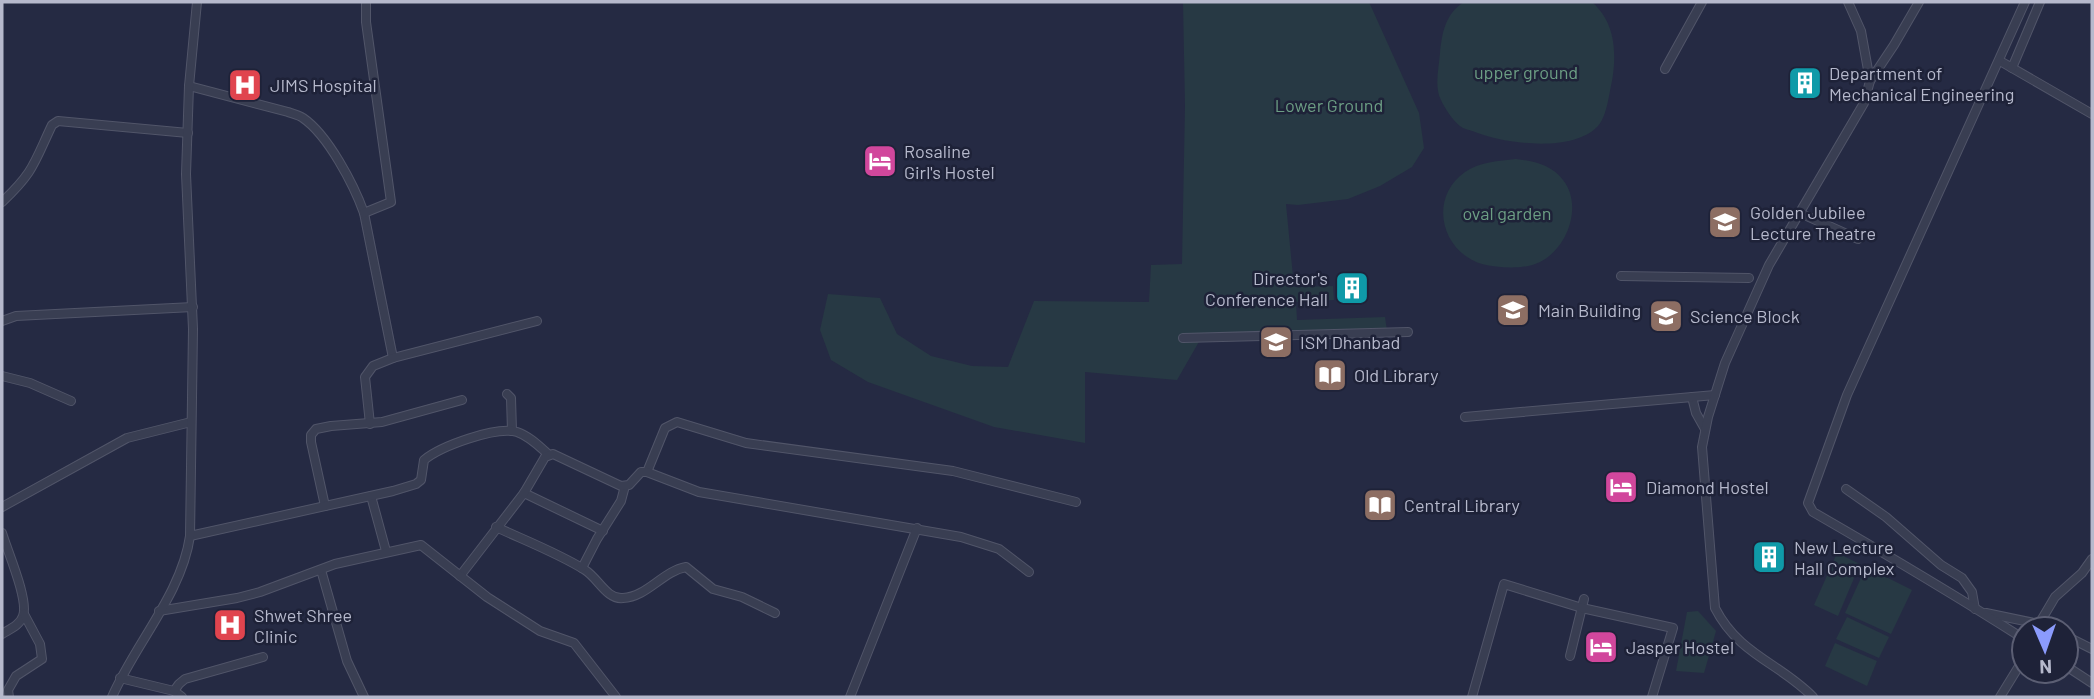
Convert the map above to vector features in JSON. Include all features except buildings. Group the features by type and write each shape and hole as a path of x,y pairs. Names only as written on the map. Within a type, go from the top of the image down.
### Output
{"street":[{"path":"112,697 182,569 190,536 193,307 186,174 189,86 197,2"},
{"path":"364,213 391,202 366,22 366,2"},
{"path":"1665,69 1702,2"},
{"path":"1848,2 1861,31 1870,81"},
{"path":"1813,697 1740,643 1724,626 1715,608 1702,447 1725,363 1769,265 1864,103 1870,81 1895,46 1919,2"},
{"path":"2010,630 1911,568 1813,512 1808,503 1847,395 2025,2"},
{"path":"2012,68 2040,2"},
{"path":"2000,61 2092,114"},
{"path":"189,86 303,118 326,142 358,197 364,213 393,358"},
{"path":"2,202 32,171 52,125 58,121 188,133"},
{"path":"1800,213 1858,239"},
{"path":"1621,276 1749,278"},
{"path":"2,321 16,316 193,307"},
{"path":"370,424 365,377 373,366 393,358 537,321"},
{"path":"1182,338 1408,332"},
{"path":"2,376 30,383 71,401"},
{"path":"507,394 511,398 512,431"},
{"path":"1465,417 1715,395"},
{"path":"1692,397 1696,413 1705,429"},
{"path":"325,506 311,435 316,429 400,419 462,400"},
{"path":"2,505 127,438 191,422"},
{"path":"647,472 665,428 677,422 746,443 953,471 1076,502"},
{"path":"190,536 416,484 421,480 424,460 452,444 512,431 524,436 548,454 561,457 617,485 625,486"},
{"path":"460,576 524,493 548,454"},
{"path":"583,568 621,501 625,486 638,474 647,472 699,492 917,528 988,544 1029,572"},
{"path":"1846,489 1886,517 1941,565 1962,578 1972,592 1978,610"},
{"path":"524,493 603,531"},
{"path":"371,496 386,551"},
{"path":"496,527 583,568 612,596 625,599 638,595 686,567 713,589 742,597 775,613"},
{"path":"850,697 917,528"},
{"path":"2,533 24,602 24,614 43,652 42,659 10,683 9,697"},
{"path":"159,611 248,595 386,551 421,545 487,597 540,631 574,643 615,697"},
{"path":"2044,615 2055,597 2082,573 2092,559"},
{"path":"321,570 347,661 364,697"},
{"path":"1472,697 1504,584 1582,608 1673,628 1652,697"},
{"path":"1570,656 1584,599"},
{"path":"1978,610 2010,617"},
{"path":"2,634 17,624 24,614"},
{"path":"174,691 185,679 263,657"},
{"path":"120,678 174,691 181,697"},
{"path":"2000,697 2010,681"}],"green space":[{"name":"Lower Ground","path":"1183,2 1369,2 1419,113 1424,148 1412,167 1380,186 1348,199 1286,204 1294,287 1333,286 1334,300 1296,302 1297,320 1385,317 1387,331 1200,340 1177,380 1085,372 1085,443 994,427 868,382 831,360 820,330 828,294 880,298 897,334 931,356 972,366 1008,367 1034,301 1149,302 1151,265 1182,264 1185,106"},
{"name":"upper ground","path":"1464,2 1592,2 1606,19 1614,49 1614,70 1609,98 1604,117 1598,126 1587,135 1572,140 1538,144 1503,140 1457,124 1441,100 1438,77 1446,24 1453,12"},
{"name":"oval garden","path":"1516,159 1548,167 1559,175 1569,190 1572,201 1570,225 1558,247 1540,262 1511,268 1482,264 1468,258 1449,236 1444,223 1446,196 1453,183 1476,166"},
{"path":"1837,553 1860,564 1838,616 1814,605"},
{"path":"1866,567 1912,590 1891,634 1845,613"},
{"path":"1698,611 1716,631 1704,673 1676,671 1687,612"},
{"path":"1847,617 1889,637 1879,658 1836,639"},
{"path":"1835,643 1877,661 1867,686 1825,666"}],"place":[{"name":"Department of Mechanical Engineering","path":"1805,83"},
{"name":"JIMS Hospital","path":"245,85"},
{"name":"Rosaline Girl's Hostel","path":"880,161"},
{"name":"Golden Jubilee Lecture Theatre","path":"1725,222"},
{"name":"Director's Conference Hall","path":"1352,288"},
{"name":"Main Building","path":"1513,310"},
{"name":"Science Block","path":"1666,316"},
{"name":"ISM Dhanbad","path":"1276,342"},
{"name":"Old Library","path":"1330,375"},
{"name":"Diamond Hostel","path":"1621,487"},
{"name":"Central Library","path":"1380,505"},
{"name":"New Lecture Hall Complex","path":"1769,557"},
{"name":"Shwet Shree Clinic","path":"230,625"},
{"name":"Jasper Hostel","path":"1601,647"}]}
